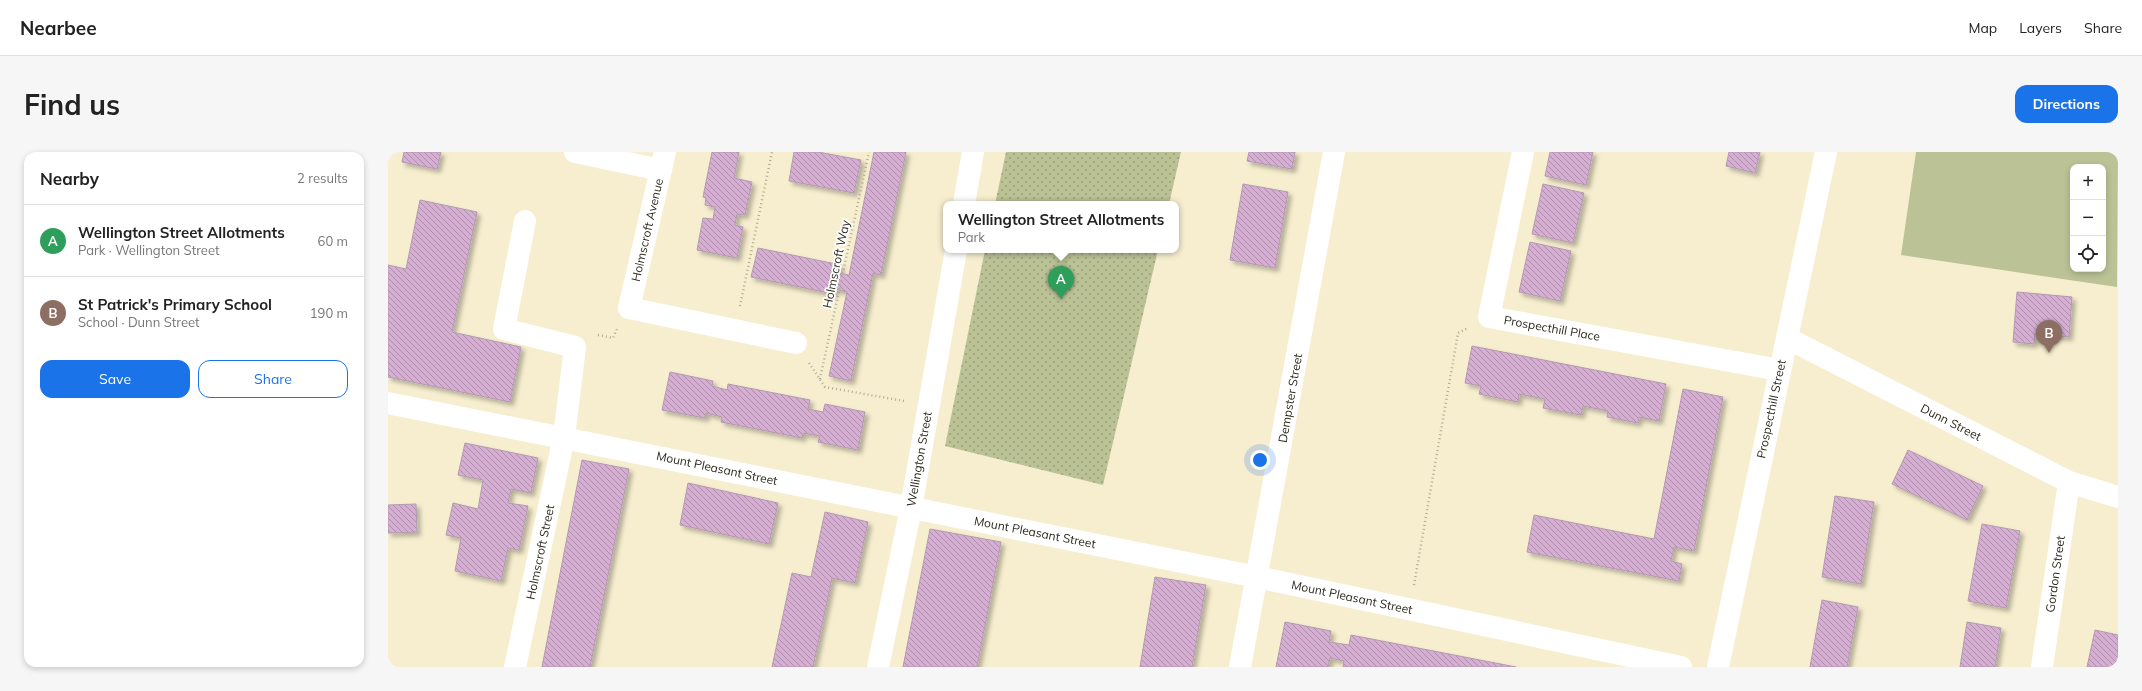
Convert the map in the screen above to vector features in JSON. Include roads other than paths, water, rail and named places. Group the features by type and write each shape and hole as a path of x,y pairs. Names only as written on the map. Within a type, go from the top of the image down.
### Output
{"street":[{"path":"575,152 663,161"},
{"path":"965,201 973,152"},
{"name":"Dempster Street","path":"1240,667 1334,152"},
{"name":"Prospecthill Place","path":"1523,152 1489,317 1779,370"},
{"name":"Prospecthill Street","path":"1718,667 1779,370 1826,152"},
{"name":"Holmscroft Avenue","path":"663,161 629,308 796,343"},
{"name":"Holmscroft Street","path":"515,667 564,437 575,347 504,329 525,221"},
{"name":"Wellington Street","path":"878,667 911,508 955,253"},
{"name":"Dunn Street","path":"1787,338 2069,482 2118,497"},
{"name":"Mount Pleasant Street","path":"388,403 564,437 1257,577 1681,667"},
{"name":"Gordon Street","path":"2042,667 2069,482"}],"place":[{"name":"Wellington Street Allotments","path":"1061,299"},
{"name":"St Patrick's Primary School","path":"2049,353"}]}
